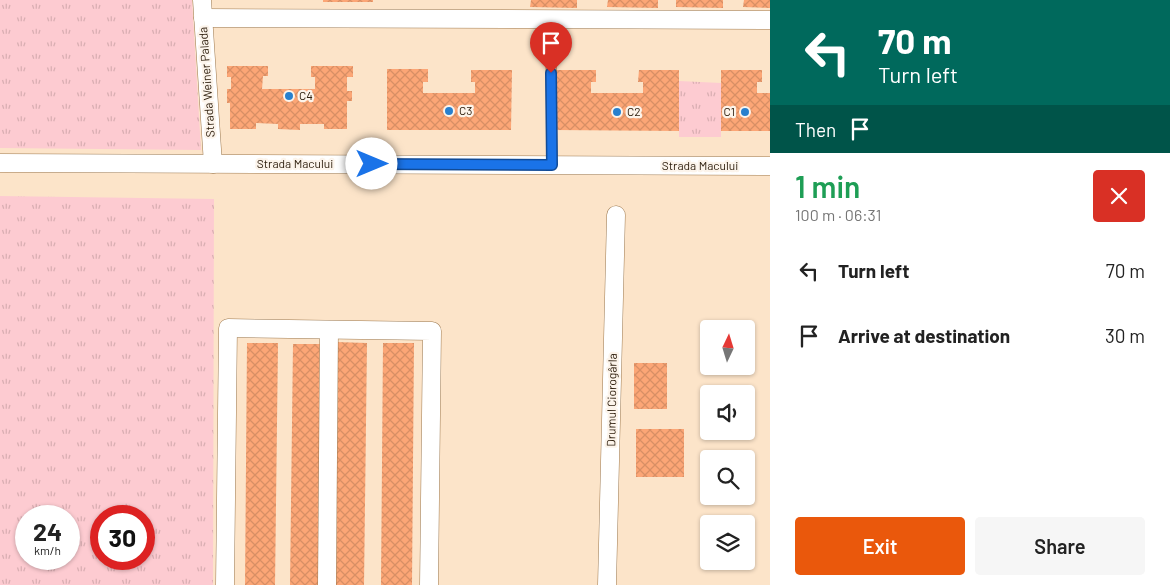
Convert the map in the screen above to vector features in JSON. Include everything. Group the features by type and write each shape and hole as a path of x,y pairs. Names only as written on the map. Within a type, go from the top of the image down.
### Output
{"street":[{"name":"Strada Weiner Palada","path":"202,0 213,164"},
{"path":"203,18 770,20"},
{"name":"Strada Macului","path":"0,163 770,166"},
{"name":"Drumul Ciorogârla","path":"607,585 616,215"},
{"path":"225,585 228,328 432,330 429,585"},
{"path":"327,585 329,330"}],"lane":[{"path":"551,55 552,165"}],"green space":[{"path":"0,0 192,0 201,150 0,148"},
{"path":"679,81 721,83 721,137 679,137"},
{"path":"0,196 214,199 213,585 0,585"}],"building":[{"path":"323,0 346,0 346,2 323,2"},
{"path":"346,0 373,0 373,2 346,2"},
{"path":"531,0 577,0 577,8 530,7"},
{"path":"608,0 658,0 658,8 607,7"},
{"path":"676,0 723,0 723,8 676,7"},
{"path":"744,0 770,0 770,8 743,7"},
{"name":"C4","path":"227,66 268,66 268,76 263,76 262,89 315,89 315,77 311,77 311,66 353,66 353,77 347,77 347,91 352,91 352,101 347,101 347,129 324,129 324,124 300,124 300,130 278,129 278,124 256,123 256,129 230,129 230,103 227,103 227,89 231,89 231,77 227,77"},
{"name":"C3","path":"387,69 428,69 428,82 423,82 423,93 475,93 475,82 471,82 471,70 512,70 511,130 387,130"},
{"name":"C2","path":"555,70 596,70 596,82 591,82 591,93 643,93 643,82 638,82 639,70 679,70 679,131 554,130"},
{"name":"C1","path":"721,70 762,70 762,82 757,82 757,93 770,93 770,131 721,131"},
{"path":"336,342 367,343 364,585 334,585"},
{"path":"247,343 278,343 275,585 245,585"},
{"path":"383,343 414,343 412,585 381,585"},
{"path":"293,344 323,344 321,585 290,585"},
{"path":"634,363 667,363 667,409 634,409"},
{"path":"636,429 684,429 684,477 636,477"}],"place":[{"name":"C4","path":"289,96"},
{"name":"C3","path":"449,111"},
{"name":"C2","path":"617,112"},
{"name":"C1","path":"745,112"}],"route":[{"path":"372,164 552,165 551,73"}]}
